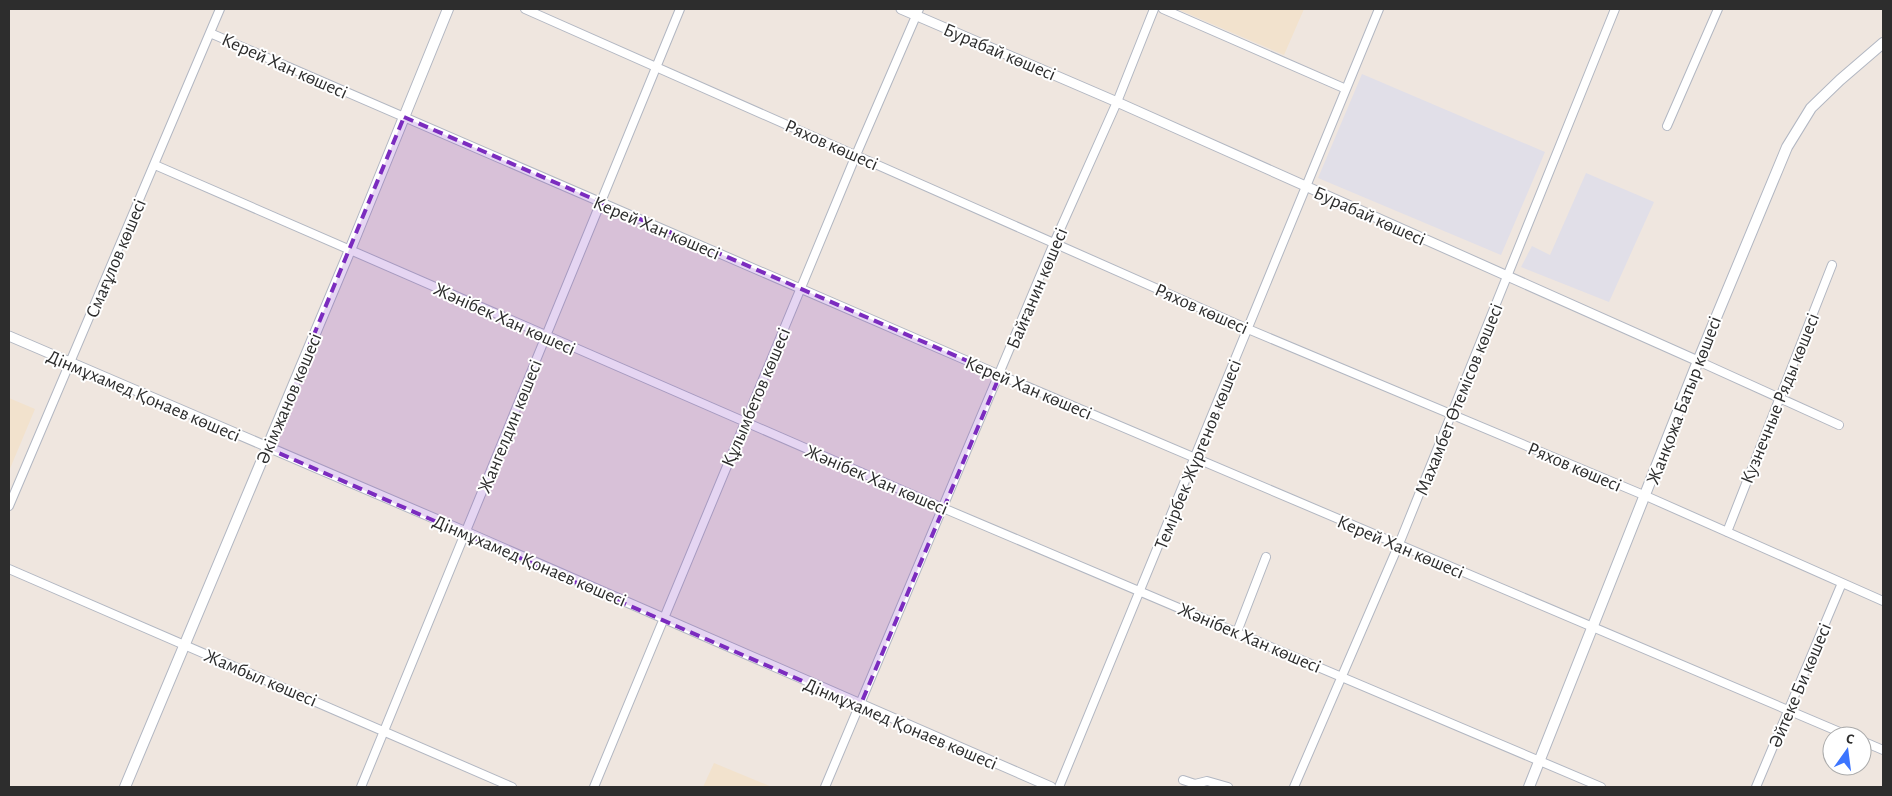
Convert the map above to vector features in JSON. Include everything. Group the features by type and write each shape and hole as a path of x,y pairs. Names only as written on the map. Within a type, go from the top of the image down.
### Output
{"main road":[{"name":"Әкімжанов көшесі","path":"125,787 350,250 448,9"},
{"name":"Жанқожа Батыр көшесі","path":"1529,787 1698,362 1787,147 1811,108 1883,43"}],"street":[{"name":"Смағұлов көшесі","path":"9,506 220,9"},
{"name":"Ряхов көшесі","path":"525,9 1248,329 1646,496 1883,601"},
{"name":"Жангелдин көшесі","path":"361,787 680,9"},
{"name":"Бурабай көшесі","path":"900,9 918,12 1838,425"},
{"name":"Байғанин көшесі","path":"825,787 1054,243 1117,102 1154,9"},
{"path":"1163,9 1346,90"},
{"name":"Темірбек Жүргенов көшесі","path":"1059,787 1196,458 1379,9"},
{"name":"Махамбет Өтемісов көшесі","path":"1294,787 1399,544 1616,9"},
{"path":"1667,126 1718,9"},
{"name":"Құлымбетов көшесі","path":"594,787 856,154 918,12"},
{"name":"Керей Хан көшесі","path":"210,33 1000,375 1826,726"},
{"name":"Жәнібек Хан көшесі","path":"155,165 546,337 943,508 1601,787"},
{"name":"Кузнечные Ряды көшесі","path":"1727,532 1832,265"},
{"name":"Дінмұхамед Қонаев көшесі","path":"9,336 466,532 860,706 1051,787"},
{"path":"1237,632 1266,557"},
{"name":"Жамбыл көшесі","path":"9,569 512,787"},
{"name":"Әйтеке Би көшесі","path":"1756,787 1842,583"},
{"path":"1184,780 1195,784 1207,782 1228,787"}],"highlighted area":[{"path":"404,117 1000,375 860,706 267,448"}],"shaded area":[{"path":"1177,9 1304,9 1284,55"},
{"path":"1362,74 1545,152 1501,255 1318,178"},
{"path":"1586,173 1654,202 1609,302 1521,267 1532,246 1550,255"},
{"path":"9,398 35,409 9,471"},
{"path":"714,763 772,787 703,787"}]}
